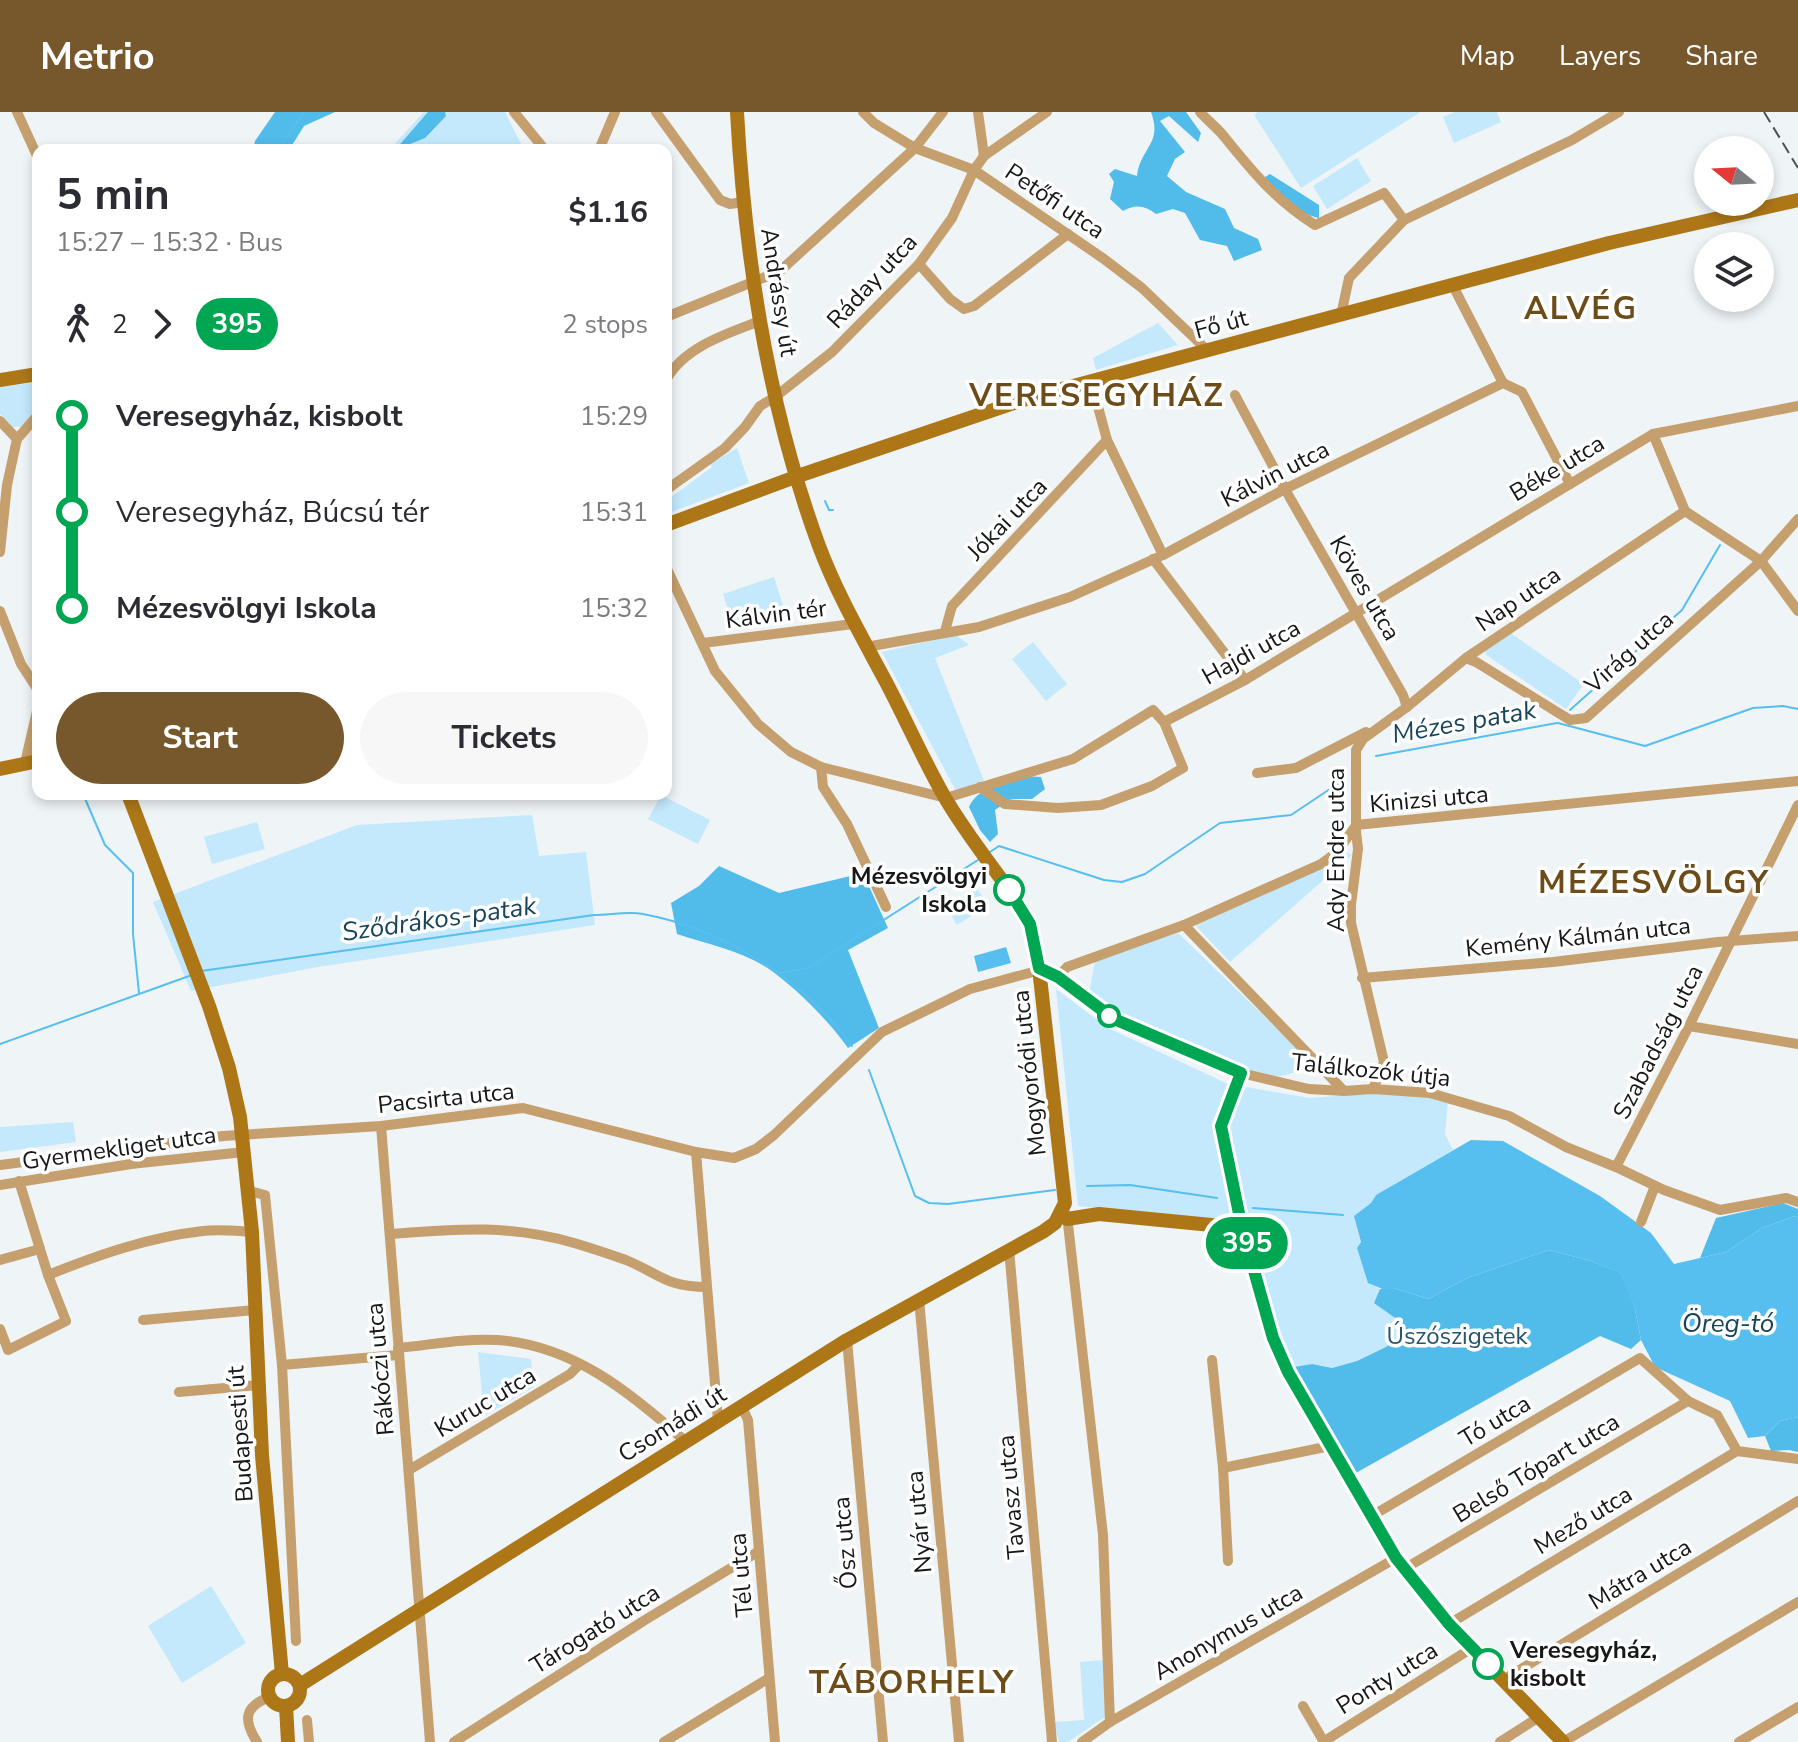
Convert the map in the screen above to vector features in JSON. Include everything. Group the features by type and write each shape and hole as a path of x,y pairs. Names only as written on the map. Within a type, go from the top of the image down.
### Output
{"main road":[{"name":"Andrássy út","path":"737,112 743,202 753,280 775,397 798,476"},
{"name":"Fő út","path":"672,523 798,476 1032,397 1609,243 1796,205"},
{"path":"0,380 32,375"},
{"name":"Mogyoródi utca","path":"798,476 819,545 853,624 946,798 1030,924 1042,968 1062,1215"},
{"path":"0,769 32,762"},
{"name":"Budapesti út","path":"130,800 229,1068 243,1135 252,1232 258,1385 282,1674"},
{"name":"Találkozók útja","path":"1042,968 1114,1019 1241,1073"},
{"path":"1241,1073 1221,1126 1242,1228 1273,1338 1288,1372 1400,1564 1449,1624 1563,1742"},
{"path":"1062,1215 1099,1214 1242,1228"},
{"name":"Csomádi út","path":"300,1685 847,1340 1009,1249 1062,1215"},
{"path":"282,1674 293,1676 300,1685 298,1698 286,1706 277,1704 270,1697 270,1682 282,1674"},
{"path":"286,1706 288,1742"}],"street":[{"path":"17,112 32,145"},
{"path":"514,112 540,144"},
{"path":"602,144 615,112"},
{"path":"656,112 720,200 730,204 743,202"},
{"name":"Petőfi utca","path":"863,112 874,123 915,148 974,170 1068,234 1142,288 1208,351"},
{"path":"672,314 780,271 915,148 943,112"},
{"path":"978,112 984,156"},
{"name":"Ráday utca","path":"672,486 725,448 760,406 832,352 919,264 952,218 974,170 984,156 1047,112"},
{"path":"1200,112 1219,130 1268,190 1315,225 1384,193 1404,220"},
{"path":"1341,315 1349,278 1404,220 1572,140 1619,112"},
{"path":"919,264 957,306 964,309 974,306 1068,234"},
{"path":"1452,284 1503,383 1522,392 1570,484"},
{"path":"672,368 717,337 760,321"},
{"path":"1091,381 1107,440 1158,557 1245,680"},
{"name":"Kálvin utca","path":"945,631 979,627 1070,597 1158,557 1285,489 1503,383"},
{"name":"Köves utca","path":"1235,395 1407,707"},
{"name":"Béke utca","path":"1357,614 1653,434 1798,406"},
{"path":"0,421 17,439"},
{"path":"0,552 7,485 17,439 32,422"},
{"path":"1653,434 1685,511 1761,561 1798,611"},
{"name":"Jókai utca","path":"945,631 952,606 1107,440"},
{"name":"Nap utca","path":"1356,750 1363,739 1466,658 1685,511"},
{"name":"Virág utca","path":"1466,658 1570,720 1586,718 1761,561 1798,519"},
{"path":"672,579 715,671 758,724 791,752 821,767 946,798"},
{"path":"0,612 21,664 32,681"},
{"name":"Hajdi utca","path":"946,798 1073,759 1153,710 1164,722 1245,680 1357,614"},
{"name":"Kálvin tér","path":"703,643 853,624"},
{"path":"866,647 945,631"},
{"path":"980,787 1005,804 1058,808 1101,805 1152,786 1183,768 1164,722"},
{"name":"Nap utca","path":"1257,773 1296,768 1379,726"},
{"name":"Ady Endre utca","path":"1356,750 1358,849 1351,923 1384,1062 1373,1089"},
{"path":"821,767 823,787 847,824 886,907"},
{"name":"Kinizsi utca","path":"1058,977 1067,967 1184,925 1321,864 1347,842 1356,825 1798,781"},
{"name":"Szabadság utca","path":"1616,1167 1732,942 1798,805"},
{"path":"1184,925 1344,1091"},
{"name":"Kemény Kálmán utca","path":"1362,978 1798,936"},
{"name":"Pacsirta utca","path":"243,1135 381,1126 523,1108 696,1152 734,1158 756,1149 774,1135 882,1032 970,989 1042,968"},
{"path":"1689,1026 1798,1044"},
{"name":"Találkozók útja","path":"1241,1073 1309,1089 1430,1093 1509,1116 1566,1147 1720,1210 1786,1198 1798,1202"},
{"name":"Rákóczi utca","path":"381,1126 430,1742"},
{"name":"Gyermekliget utca","path":"0,1165 243,1135"},
{"name":"Gyermekliget utca","path":"0,1185 244,1152"},
{"path":"696,1152 718,1420"},
{"path":"0,1329 8,1350 66,1321 48,1275 19,1181"},
{"path":"1641,1222 1655,1186"},
{"name":"Budapesti út","path":"249,1191 265,1195 282,1365 296,1641"},
{"name":"Mogyoródi utca","path":"1062,1215 1103,1535 1110,1722"},
{"path":"391,1234 475,1228 553,1238 629,1261 661,1280 689,1287 707,1287"},
{"path":"48,1275 100,1254 133,1245 204,1231 252,1232"},
{"path":"0,1260 40,1249"},
{"name":"Tavasz utca","path":"1009,1249 1052,1742"},
{"name":"Nyár utca","path":"919,1299 959,1742"},
{"path":"143,1320 255,1310"},
{"path":"282,1365 497,1340 525,1344 580,1364 610,1379 685,1441"},
{"name":"Ősz utca","path":"847,1340 883,1742"},
{"name":"Tó utca","path":"1370,1517 1640,1358 1688,1401"},
{"path":"1212,1360 1228,1561"},
{"name":"Kuruc utca","path":"409,1470 488,1425 570,1374 580,1364"},
{"path":"179,1392 258,1385"},
{"path":"1688,1401 1717,1415 1737,1451 1798,1459"},
{"name":"Belső Tópart utca","path":"1400,1564 1688,1401"},
{"name":"Tél utca","path":"742,1407 748,1420 775,1742"},
{"path":"1223,1468 1330,1446"},
{"name":"Mező utca","path":"1449,1624 1737,1451"},
{"name":"Mátra utca","path":"1503,1680 1798,1501"},
{"name":"Tárogató utca","path":"454,1742 759,1551"},
{"name":"Anonymus utca","path":"1082,1742 1110,1722 1400,1564"},
{"path":"1563,1742 1798,1602"},
{"name":"Ponty utca","path":"1323,1742 1472,1648"},
{"path":"664,1742 769,1678"},
{"path":"257,1742 249,1727 249,1713 255,1703 270,1697"},
{"path":"1303,1706 1323,1742"},
{"path":"1739,1742 1798,1707"},
{"path":"1500,1742 1539,1717"},
{"path":"307,1720 309,1742"}],"shaded area":[{"path":"424,112 505,112 521,144 395,144"},
{"path":"1258,112 1419,113 1301,188 1254,115"},
{"path":"1455,112 1497,112 1501,122 1454,143 1443,117"},
{"path":"1357,158 1371,181 1327,209 1313,186"},
{"path":"1158,323 1178,345 1096,370 1093,358"},
{"path":"32,383 32,416 23,427 13,427 0,414 0,387"},
{"path":"737,448 749,483 672,512 672,497 712,467 710,464"},
{"path":"774,577 783,605 732,622 723,594"},
{"path":"1509,632 1584,684 1566,709 1486,655 1485,650"},
{"path":"956,635 969,645 935,658 984,781 956,791 882,652"},
{"path":"1033,642 1067,684 1046,701 1012,659"},
{"path":"658,800 671,800 710,820 698,844 648,819"},
{"path":"532,815 539,856 586,852 595,925 318,967 191,991 153,902 357,825"},
{"path":"257,822 265,849 212,864 204,837"},
{"path":"1345,852 1352,855 1230,962 1197,927 1331,864"},
{"path":"977,888 988,905 957,925 946,907"},
{"path":"1178,933 1317,1067 1275,1077 1257,1076 1234,1069 1180,1046 1089,994 1095,961"},
{"path":"1056,989 1108,1028 1228,1084 1310,1098 1388,1092 1448,1101 1445,1134 1453,1150 1376,1195 1354,1216 1361,1243 1357,1248 1368,1282 1380,1289 1374,1303 1440,1310 1399,1326 1400,1335 1386,1347 1357,1361 1332,1368 1312,1364 1294,1367 1279,1336 1246,1225 1078,1206"},
{"path":"73,1122 76,1142 0,1152 0,1127"},
{"path":"478,1352 531,1359 534,1387 484,1416"},
{"path":"211,1586 246,1643 182,1683 148,1626"},
{"path":"1103,1660 1105,1717 1068,1742 1059,1742 1054,1722 1084,1720 1080,1662"}],"green space":[{"path":"275,112 335,112 304,126 293,144 254,144"},
{"path":"428,112 445,112 446,116 425,138 400,144"},
{"path":"1151,112 1186,112 1201,133 1198,142 1169,116 1160,121 1185,152 1175,159 1167,176 1186,192 1225,209 1234,228 1258,239 1262,250 1234,261 1227,246 1200,240 1185,213 1173,209 1156,214 1140,206 1123,211 1110,199 1114,182 1109,174 1115,169 1137,176 1153,139"},
{"path":"1270,174 1319,205 1319,218 1305,213 1281,196 1265,177"},
{"path":"1024,776 1041,777 1045,789 1032,799 1011,799 995,810 998,834 990,842 980,830 969,807 985,790"},
{"path":"719,866 779,893 863,873 888,928 848,950 879,1028 848,1048 812,1006 769,969 736,953 677,934 671,903 699,886"},
{"path":"1783,1203 1798,1209 1798,1218 1795,1216 1762,1228 1726,1252 1700,1258 1716,1218"},
{"name":"Úszószigetek","path":"1549,1250 1621,1273 1635,1309 1641,1340 1631,1349 1600,1336 1354,1474 1294,1367 1312,1364 1332,1368 1357,1361 1386,1347 1400,1335 1398,1320 1374,1303 1380,1289 1394,1288 1428,1299 1467,1278"},
{"path":"1798,1417 1798,1452 1771,1451 1765,1436 1780,1421"}],"water":[{"path":"1006,947 1011,963 978,972 974,956"},
{"name":"Öreg-tó","path":"1471,1140 1503,1141 1600,1196 1651,1233 1674,1264 1726,1252 1762,1228 1795,1216 1798,1218 1798,1417 1780,1421 1765,1436 1748,1438 1730,1401 1655,1367 1641,1340 1635,1309 1620,1273 1591,1261 1549,1250 1467,1278 1428,1299 1368,1283 1357,1248 1361,1242 1354,1216 1376,1195"}],"waterway":[{"path":"282,144 304,112"},
{"path":"825,501 829,510 833,510"},
{"path":"1570,710 1682,610 1720,545"},
{"path":"1558,723 1645,746 1753,708 1783,706 1798,709"},
{"name":"Mézes patak","path":"1376,756 1557,723"},
{"name":"Mézes patak","path":"990,852 999,846 1104,880 1122,882 1145,874 1220,823 1291,815 1345,779"},
{"path":"86,800 105,845 133,873 133,934 139,993"},
{"name":"Mézes patak","path":"780,973 808,968 978,860"},
{"name":"Sződrákos-patak","path":"201,971 594,915 637,913 703,932 760,961 810,1000 852,1046"},
{"name":"Sződrákos-patak","path":"0,1044 192,975"},
{"name":"Sződrákos-patak","path":"869,1070 915,1196 929,1203 948,1204 1055,1190"},
{"name":"Sződrákos-patak","path":"1087,1186 1130,1185 1217,1198"},
{"name":"Sződrákos-patak","path":"1253,1208 1343,1215"}],"railway":[{"path":"1764,112 1798,168"}],"bus line":[{"name":"395","path":"1009,890 1030,924 1039,968 1058,977 1114,1019 1241,1073 1221,1126 1242,1228 1273,1338 1288,1372 1396,1558 1449,1624 1488,1664"}],"place":[{"name":"Mézesvölgyi Iskola","path":"1009,890"},
{"name":"Veresegyház, kisbolt","path":"1488,1664"}],"district":[{"name":"ALVÉG","path":"1581,308"},
{"name":"VERESEGYHÁZ","path":"1097,395"},
{"name":"MÉZESVÖLGY","path":"1654,882"},
{"name":"TÁBORHELY","path":"912,1682"}]}
